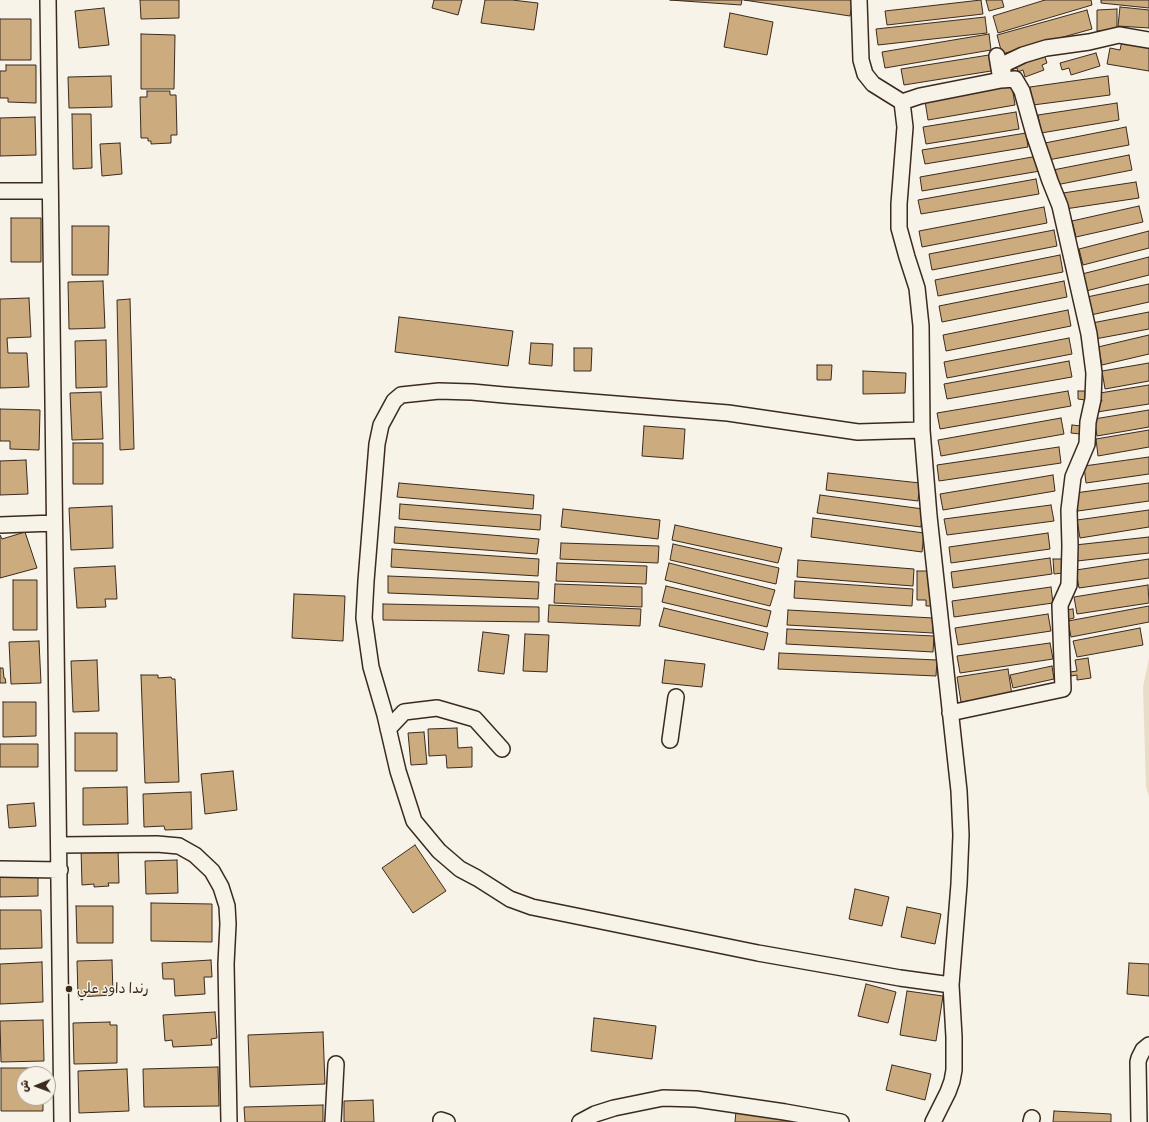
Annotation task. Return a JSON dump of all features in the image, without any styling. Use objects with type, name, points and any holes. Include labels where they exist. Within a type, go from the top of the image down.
[{"type":"street","points":[[48,0],[62,1122]]},
{"type":"street","points":[[859,0],[861,60],[865,74],[873,84],[902,102]]},
{"type":"street","points":[[1001,80],[1004,64],[1023,55],[1046,48],[1089,42],[1119,35],[1149,40]]},
{"type":"street","points":[[997,56],[1001,80]]},
{"type":"street","points":[[902,102],[920,96],[1001,80],[1015,79],[1022,91],[1034,134],[1060,206],[1089,334],[1094,373],[1093,399],[1088,422],[1087,444],[1073,477],[1069,510],[1069,585],[1060,605],[1063,689],[950,713]]},
{"type":"street","points":[[902,102],[905,127],[899,204],[899,228],[917,288],[921,326],[922,430],[929,516],[959,791],[961,835],[958,909],[951,985],[954,1070],[948,1092],[933,1122]]},
{"type":"street","points":[[0,191],[50,191]]},
{"type":"street","points":[[922,430],[858,432],[728,413],[472,392],[439,391],[401,395],[394,400],[381,425],[377,444],[367,560],[364,618],[371,667],[398,771],[414,821],[439,851],[460,869],[510,899],[532,907],[758,953],[900,978],[951,985]]},
{"type":"street","points":[[0,524],[54,523]]},
{"type":"street","points":[[670,740],[676,697]]},
{"type":"street","points":[[388,729],[404,712],[436,708],[475,719],[502,748]]},
{"type":"street","points":[[59,845],[157,844],[179,846],[195,855],[212,871],[221,887],[227,906],[228,924],[226,964],[229,1122]]},
{"type":"street","points":[[0,869],[60,870]]},
{"type":"street","points":[[1140,1122],[1138,1062],[1142,1053],[1149,1045]]},
{"type":"street","points":[[333,1122],[336,1064]]},
{"type":"street","points":[[580,1122],[595,1114],[614,1108],[663,1098],[696,1099],[841,1122]]},
{"type":"street","points":[[441,1122],[441,1120],[447,1122]]},
{"type":"shaded area","points":[[1149,658],[1149,797],[1146,787],[1143,687]]},
{"type":"building","points":[[140,0],[179,0],[179,18],[141,19]]},
{"type":"building","points":[[434,0],[462,0],[458,15],[432,8]]},
{"type":"building","points":[[485,0],[512,0],[538,3],[534,30],[481,23]]},
{"type":"building","points":[[670,0],[742,0],[741,5]]},
{"type":"building","points":[[744,0],[853,0],[850,16]]},
{"type":"building","points":[[981,0],[983,14],[887,25],[885,11]]},
{"type":"building","points":[[986,0],[1002,0],[1004,7],[989,11]]},
{"type":"building","points":[[1045,0],[1091,0],[1092,5],[998,33],[993,16]]},
{"type":"building","points":[[1101,0],[1149,0],[1149,8],[1101,3]]},
{"type":"building","points":[[1120,7],[1149,10],[1149,28],[1118,26]]},
{"type":"building","points":[[104,8],[109,45],[79,48],[75,11]]},
{"type":"building","points":[[1117,9],[1117,30],[1097,31],[1097,10]]},
{"type":"building","points":[[1087,10],[1092,29],[1002,54],[997,35]]},
{"type":"building","points":[[730,13],[773,22],[767,55],[724,47]]},
{"type":"building","points":[[985,17],[987,33],[878,45],[876,29]]},
{"type":"building","points":[[0,19],[31,19],[31,60],[0,60]]},
{"type":"building","points":[[141,34],[175,35],[174,89],[141,89]]},
{"type":"building","points":[[989,34],[991,50],[885,68],[882,52]]},
{"type":"building","points":[[1122,41],[1149,46],[1149,71],[1107,64],[1110,48],[1120,50]]},
{"type":"building","points":[[1096,53],[1100,66],[1071,75],[1069,68],[1062,70],[1060,63]]},
{"type":"building","points":[[1044,54],[1047,63],[1042,65],[1044,70],[1025,77],[1023,70],[1018,72],[1017,68],[1011,70],[1010,65]]},
{"type":"building","points":[[989,55],[991,71],[904,85],[901,69]]},
{"type":"building","points":[[6,65],[36,65],[36,103],[8,102],[8,98],[0,98],[0,71],[6,71]]},
{"type":"building","points":[[111,76],[112,107],[69,108],[68,77]]},
{"type":"building","points":[[1108,76],[1110,95],[1033,105],[1030,87]]},
{"type":"building","points":[[1012,86],[1015,105],[928,120],[925,101]]},
{"type":"building","points":[[147,91],[170,91],[170,95],[176,95],[177,135],[171,135],[171,143],[151,144],[151,141],[148,141],[148,138],[141,138],[140,97],[147,97]]},
{"type":"building","points":[[1117,103],[1119,120],[1041,133],[1038,115]]},
{"type":"building","points":[[1016,112],[1019,129],[926,144],[923,127]]},
{"type":"building","points":[[72,114],[91,114],[92,168],[73,169]]},
{"type":"building","points":[[35,117],[36,155],[0,156],[0,118]]},
{"type":"building","points":[[1126,127],[1129,145],[1048,160],[1045,143]]},
{"type":"building","points":[[1026,133],[1028,147],[925,164],[922,150]]},
{"type":"building","points":[[120,143],[122,174],[102,176],[100,144]]},
{"type":"building","points":[[1129,155],[1132,170],[1056,185],[1053,170]]},
{"type":"building","points":[[1038,156],[1040,171],[922,191],[920,177]]},
{"type":"building","points":[[1036,179],[1039,194],[921,214],[918,200]]},
{"type":"building","points":[[1136,182],[1139,198],[1065,209],[1063,193]]},
{"type":"building","points":[[1139,206],[1143,222],[1076,237],[1072,221]]},
{"type":"building","points":[[1044,207],[1047,223],[922,247],[919,231]]},
{"type":"building","points":[[11,218],[41,218],[41,262],[11,262]]},
{"type":"building","points":[[72,226],[109,226],[108,275],[72,275]]},
{"type":"building","points":[[1054,230],[1057,246],[932,270],[929,254]]},
{"type":"building","points":[[1149,231],[1149,248],[1083,265],[1079,249]]},
{"type":"building","points":[[1060,255],[1063,272],[938,296],[935,280]]},
{"type":"building","points":[[1149,257],[1149,275],[1086,291],[1082,274]]},
{"type":"building","points":[[103,281],[105,328],[69,329],[68,282]]},
{"type":"building","points":[[1064,281],[1067,297],[942,322],[939,306]]},
{"type":"building","points":[[1149,284],[1149,302],[1091,315],[1087,297]]},
{"type":"building","points":[[29,298],[31,337],[7,338],[8,353],[27,353],[29,387],[0,388],[0,299]]},
{"type":"building","points":[[130,299],[134,449],[120,450],[117,300]]},
{"type":"building","points":[[1068,310],[1071,326],[946,351],[943,335]]},
{"type":"building","points":[[1149,312],[1149,329],[1095,339],[1092,323]]},
{"type":"building","points":[[399,317],[513,331],[508,366],[395,352]]},
{"type":"building","points":[[1149,335],[1149,354],[1102,365],[1098,347]]},
{"type":"building","points":[[1069,338],[1072,354],[947,378],[944,362]]},
{"type":"building","points":[[106,340],[107,387],[76,388],[75,341]]},
{"type":"building","points":[[531,343],[553,344],[552,366],[529,364]]},
{"type":"building","points":[[574,348],[592,348],[591,371],[574,371]]},
{"type":"building","points":[[1069,361],[1072,377],[947,399],[944,384]]},
{"type":"building","points":[[1149,363],[1149,381],[1105,389],[1102,371]]},
{"type":"building","points":[[817,365],[832,365],[831,380],[817,380]]},
{"type":"building","points":[[863,371],[906,373],[905,393],[863,394]]},
{"type":"building","points":[[1149,385],[1149,404],[1097,412],[1096,402],[1102,401],[1100,393]]},
{"type":"building","points":[[1068,391],[1071,406],[940,429],[937,413]]},
{"type":"building","points":[[1078,391],[1085,391],[1085,400],[1078,399]]},
{"type":"building","points":[[101,392],[103,439],[72,440],[70,393]]},
{"type":"building","points":[[0,409],[40,410],[39,450],[10,449],[10,441],[0,441]]},
{"type":"building","points":[[1149,410],[1149,427],[1097,436],[1094,419]]},
{"type":"building","points":[[1061,418],[1064,434],[941,456],[938,440]]},
{"type":"building","points":[[1072,425],[1081,426],[1080,434],[1071,433]]},
{"type":"building","points":[[644,426],[685,429],[683,459],[642,456]]},
{"type":"building","points":[[1149,430],[1149,447],[1098,456],[1096,439]]},
{"type":"building","points":[[73,443],[103,443],[103,484],[73,484]]},
{"type":"building","points":[[1059,447],[1061,463],[939,481],[937,465]]},
{"type":"building","points":[[1149,457],[1149,474],[1086,483],[1084,466]]},
{"type":"building","points":[[26,460],[28,494],[0,495],[0,461]]},
{"type":"building","points":[[828,473],[920,483],[918,501],[826,490]]},
{"type":"building","points":[[1053,475],[1055,491],[943,510],[940,494]]},
{"type":"building","points":[[399,483],[534,495],[533,509],[397,497]]},
{"type":"building","points":[[1149,483],[1149,501],[1078,511],[1075,493]]},
{"type":"building","points":[[820,495],[923,509],[921,527],[817,513]]},
{"type":"building","points":[[400,504],[541,515],[540,530],[399,519]]},
{"type":"building","points":[[1051,505],[1054,521],[947,535],[944,519]]},
{"type":"building","points":[[112,506],[113,548],[71,550],[69,508]]},
{"type":"building","points":[[563,509],[660,520],[658,539],[561,527]]},
{"type":"building","points":[[1149,510],[1149,527],[1080,538],[1077,520]]},
{"type":"building","points":[[813,518],[924,533],[922,552],[811,537]]},
{"type":"building","points":[[675,525],[782,548],[778,563],[672,540]]},
{"type":"building","points":[[395,527],[539,539],[537,554],[394,543]]},
{"type":"building","points":[[25,532],[37,568],[0,578],[0,535],[2,539]]},
{"type":"building","points":[[1048,533],[1050,549],[951,563],[949,547]]},
{"type":"building","points":[[1149,537],[1149,553],[1077,561],[1075,545]]},
{"type":"building","points":[[561,543],[659,546],[658,563],[560,559]]},
{"type":"building","points":[[673,544],[779,568],[776,584],[670,560]]},
{"type":"building","points":[[392,549],[539,559],[538,576],[391,567]]},
{"type":"building","points":[[1050,558],[1052,574],[953,588],[951,572]]},
{"type":"building","points":[[1053,559],[1062,559],[1063,573],[1054,574]]},
{"type":"building","points":[[1149,559],[1149,578],[1079,588],[1076,570]]},
{"type":"building","points":[[798,560],[914,569],[913,586],[797,577]]},
{"type":"building","points":[[557,563],[647,566],[646,584],[556,581]]},
{"type":"building","points":[[669,563],[775,590],[770,606],[665,580]]},
{"type":"building","points":[[115,566],[117,599],[105,599],[106,607],[77,608],[74,568]]},
{"type":"building","points":[[917,571],[931,571],[931,606],[926,606],[926,600],[917,600]]},
{"type":"building","points":[[388,576],[539,582],[538,599],[388,593]]},
{"type":"building","points":[[13,580],[37,580],[37,630],[13,630]]},
{"type":"building","points":[[795,581],[913,589],[912,606],[794,598]]},
{"type":"building","points":[[555,584],[642,587],[642,607],[554,603]]},
{"type":"building","points":[[1148,585],[1149,603],[1077,614],[1074,597]]},
{"type":"building","points":[[666,586],[771,611],[767,627],[662,602]]},
{"type":"building","points":[[1051,587],[1053,603],[954,617],[952,601]]},
{"type":"building","points":[[294,594],[345,596],[343,641],[292,638]]},
{"type":"building","points":[[383,604],[539,607],[539,622],[383,620]]},
{"type":"building","points":[[549,605],[641,609],[640,626],[548,622]]},
{"type":"building","points":[[1149,606],[1149,622],[1071,637],[1068,621]]},
{"type":"building","points":[[664,608],[768,633],[764,650],[659,626]]},
{"type":"building","points":[[1073,609],[1074,618],[1066,620],[1065,610]]},
{"type":"building","points":[[788,610],[933,618],[933,633],[787,625]]},
{"type":"building","points":[[1048,614],[1051,631],[958,645],[955,628]]},
{"type":"building","points":[[1140,628],[1143,645],[1077,657],[1073,641]]},
{"type":"building","points":[[787,629],[934,636],[933,652],[786,644]]},
{"type":"building","points":[[483,632],[509,635],[504,674],[478,671]]},
{"type":"building","points":[[525,634],[549,635],[547,672],[523,671]]},
{"type":"building","points":[[39,641],[41,683],[11,684],[9,642]]},
{"type":"building","points":[[1050,643],[1053,659],[960,673],[957,656]]},
{"type":"building","points":[[779,653],[937,660],[936,676],[778,669]]},
{"type":"building","points":[[1088,658],[1091,678],[1077,680],[1077,675],[1071,676],[1070,672],[1077,671],[1075,660]]},
{"type":"building","points":[[97,660],[99,711],[73,712],[71,661]]},
{"type":"building","points":[[665,660],[705,664],[702,687],[662,683]]},
{"type":"building","points":[[1052,666],[1054,679],[1013,688],[1010,675]]},
{"type":"building","points":[[0,668],[3,668],[6,683],[0,683]]},
{"type":"building","points":[[1008,669],[1012,695],[961,702],[957,677]]},
{"type":"building","points":[[141,675],[158,675],[158,678],[171,677],[172,679],[175,679],[179,782],[145,783]]},
{"type":"building","points":[[3,702],[36,702],[36,736],[3,737]]},
{"type":"building","points":[[457,728],[458,748],[472,747],[472,767],[447,768],[446,755],[429,756],[428,729]]},
{"type":"building","points":[[424,732],[427,764],[411,765],[408,733]]},
{"type":"building","points":[[75,733],[117,733],[117,771],[75,771]]},
{"type":"building","points":[[0,744],[38,744],[38,767],[0,767]]},
{"type":"building","points":[[233,771],[237,810],[205,814],[201,774]]},
{"type":"building","points":[[127,787],[128,824],[83,825],[83,788]]},
{"type":"building","points":[[191,792],[192,829],[165,830],[164,826],[144,827],[143,794]]},
{"type":"building","points":[[34,803],[36,826],[9,828],[7,805]]},
{"type":"building","points":[[415,845],[446,891],[413,913],[382,868]]},
{"type":"building","points":[[81,848],[118,848],[119,883],[108,883],[109,886],[94,887],[94,884],[82,885]]},
{"type":"building","points":[[177,860],[178,893],[146,894],[145,861]]},
{"type":"building","points":[[38,870],[38,896],[0,897],[0,871]]},
{"type":"building","points":[[855,889],[889,897],[882,926],[849,919]]},
{"type":"building","points":[[151,903],[212,904],[212,942],[151,941]]},
{"type":"building","points":[[76,906],[113,906],[113,943],[77,943]]},
{"type":"building","points":[[907,907],[941,914],[935,944],[901,937]]},
{"type":"building","points":[[0,910],[41,910],[42,948],[0,949]]},
{"type":"building","points":[[112,960],[113,995],[78,997],[77,961]]},
{"type":"building","points":[[211,960],[212,977],[204,977],[205,994],[175,996],[174,979],[163,979],[162,963]]},
{"type":"building","points":[[42,962],[43,1002],[0,1004],[0,964]]},
{"type":"building","points":[[1129,963],[1149,964],[1149,996],[1127,994]]},
{"type":"building","points":[[866,984],[896,992],[888,1023],[858,1016]]},
{"type":"building","points":[[907,991],[943,996],[936,1041],[900,1035]]},
{"type":"building","points":[[215,1012],[217,1038],[211,1039],[212,1045],[173,1047],[172,1040],[165,1041],[163,1015]]},
{"type":"building","points":[[594,1018],[656,1026],[652,1059],[591,1051]]},
{"type":"building","points":[[43,1020],[44,1061],[1,1062],[0,1021]]},
{"type":"building","points":[[110,1022],[110,1025],[117,1025],[117,1063],[74,1064],[73,1023]]},
{"type":"building","points":[[323,1032],[325,1084],[250,1087],[248,1035]]},
{"type":"building","points":[[892,1065],[931,1074],[925,1100],[886,1090]]},
{"type":"building","points":[[218,1067],[219,1106],[144,1107],[143,1069]]},
{"type":"building","points":[[1,1068],[16,1068],[16,1106],[43,1106],[43,1111],[1,1111]]},
{"type":"building","points":[[127,1069],[129,1111],[79,1113],[78,1071]]},
{"type":"building","points":[[373,1100],[374,1122],[344,1122],[344,1101]]},
{"type":"building","points":[[323,1105],[323,1122],[245,1122],[244,1107]]},
{"type":"building","points":[[736,1111],[795,1118],[795,1122],[735,1122]]},
{"type":"building","points":[[1054,1111],[1111,1114],[1111,1122],[1053,1122]]},
{"type":"place","name":"رندا داود علي","points":[[69,989]]}]
